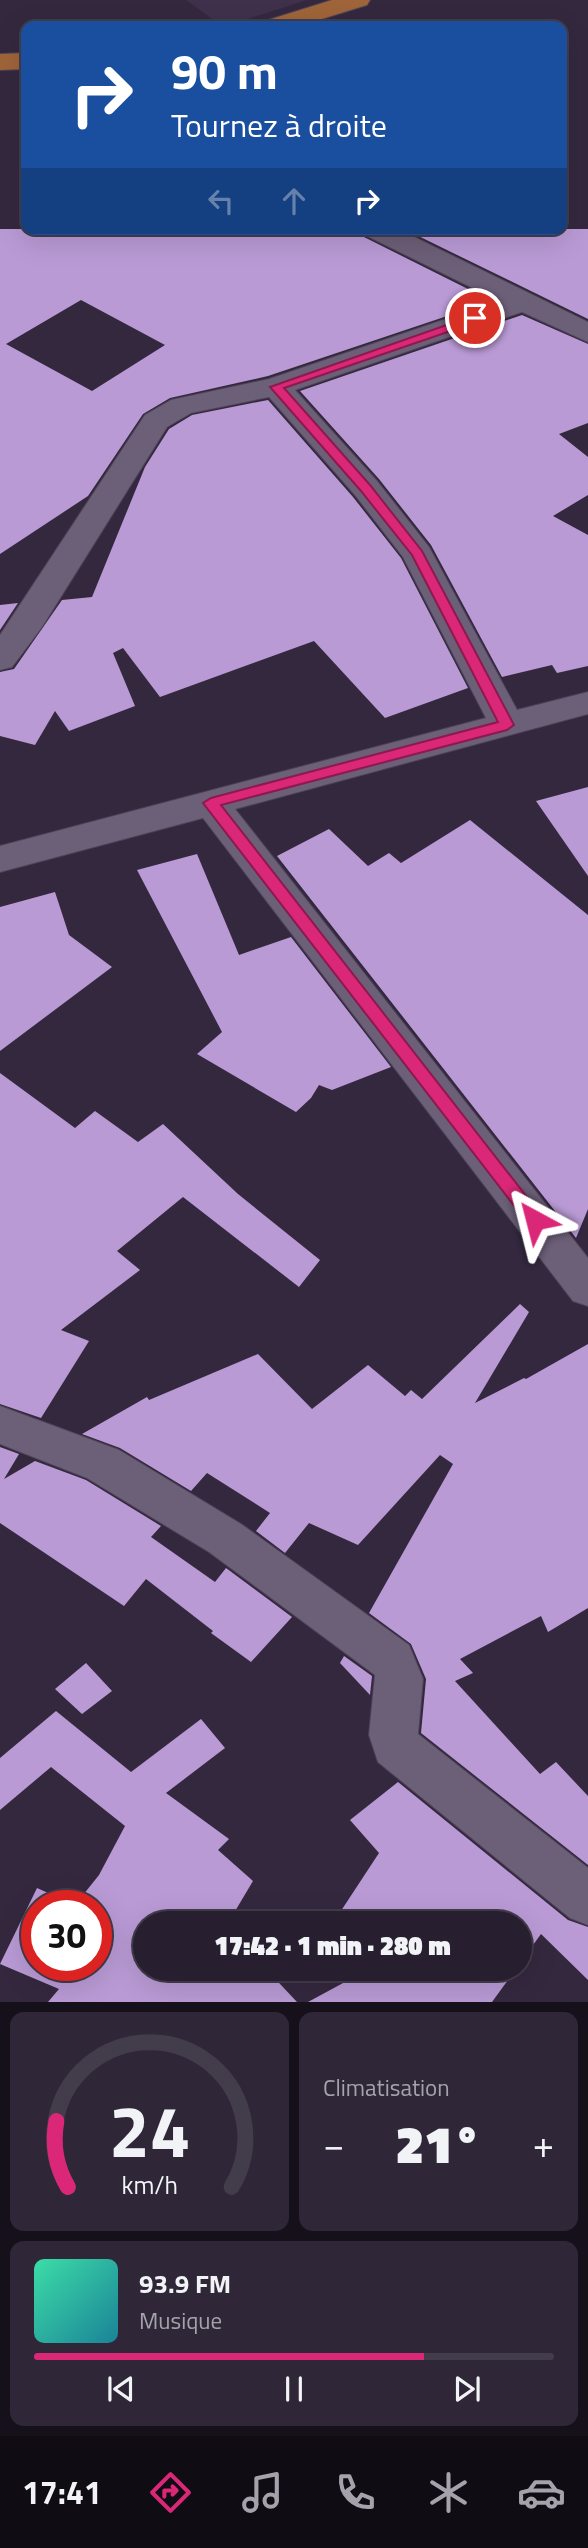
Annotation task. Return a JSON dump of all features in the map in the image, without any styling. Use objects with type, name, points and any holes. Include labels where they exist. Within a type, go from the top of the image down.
[{"type":"main road","points":[[290,21],[358,0]]},
{"type":"main road","points":[[0,62],[21,61]]},
{"type":"street","points":[[387,235],[588,333]]},
{"type":"street","points":[[0,659],[30,619],[156,421],[182,406],[276,387],[524,302]]},
{"type":"street","points":[[276,387],[366,488],[418,554],[507,725]]},
{"type":"street","points":[[0,859],[588,704]]},
{"type":"street","points":[[211,803],[588,1289]]},
{"type":"street","points":[[0,1424],[103,1464],[225,1538],[392,1660],[400,1675],[392,1735],[395,1746],[588,1900]]},
{"type":"shaded area","points":[[186,0],[307,0],[242,21],[215,21]]},
{"type":"building","points":[[0,229],[21,229],[21,235],[363,235],[492,301],[268,376],[170,398],[143,414],[88,496],[0,554]],"holes":[[[81,300],[165,345],[92,391],[6,344]]]},
{"type":"building","points":[[567,229],[588,229],[588,319],[416,235],[567,235]]},
{"type":"building","points":[[522,315],[588,344],[588,423],[559,434],[588,457],[588,495],[553,516],[588,535],[588,666],[557,673],[552,665],[502,677],[431,545],[379,479],[300,391]]},
{"type":"building","points":[[268,400],[353,497],[401,558],[468,688],[385,718],[314,641],[160,697],[123,648],[113,653],[135,706],[69,731],[55,711],[35,745],[0,736],[0,672],[14,669],[62,600],[92,597],[145,467],[169,429],[192,415]]},
{"type":"building","points":[[18,603],[0,630],[0,605]]},
{"type":"building","points":[[588,787],[588,876],[536,801]]},
{"type":"building","points":[[470,820],[588,915],[588,1209],[576,1238],[277,856],[329,829],[368,866],[389,853],[401,863]]},
{"type":"building","points":[[197,854],[239,955],[291,937],[391,1067],[332,1090],[319,1085],[311,1098],[296,1112],[197,1054],[222,1032],[137,870]]},
{"type":"building","points":[[55,892],[69,935],[112,967],[0,1051],[0,907]]},
{"type":"building","points":[[0,1073],[75,1128],[95,1111],[138,1142],[163,1124],[238,1194],[320,1260],[299,1287],[183,1197],[117,1251],[140,1270],[61,1330],[89,1341],[41,1418],[0,1404]]},
{"type":"building","points":[[520,1304],[529,1312],[475,1403],[526,1379],[588,1344],[588,1608],[548,1632],[541,1616],[460,1659],[473,1673],[455,1681],[540,1774],[556,1762],[588,1796],[588,1865],[421,1733],[426,1679],[411,1644],[369,1613],[453,1464],[440,1455],[358,1545],[309,1523],[285,1553],[256,1531],[270,1513],[207,1473],[191,1491],[120,1448],[82,1434],[147,1397],[149,1400],[258,1354],[312,1409],[368,1365],[405,1396],[411,1390],[422,1399]]},
{"type":"building","points":[[0,1447],[19,1454],[4,1479],[35,1461],[86,1480],[161,1526],[151,1537],[215,1582],[226,1568],[292,1617],[251,1662],[146,1579],[124,1606],[0,1523]]},
{"type":"building","points":[[344,1656],[372,1676],[370,1695],[340,1663]]},
{"type":"building","points":[[86,1663],[112,1691],[82,1714],[55,1689]]},
{"type":"building","points":[[56,1711],[131,1772],[201,1719],[225,1748],[166,1793],[229,1839],[218,1850],[253,1881],[235,1911],[133,1911],[133,1981],[277,1981],[297,2002],[48,2002],[59,1989],[40,1981],[112,1981],[112,1890],[87,1890],[99,1875],[125,1826],[51,1767],[0,1810],[0,1758]]},
{"type":"building","points":[[398,1782],[568,1920],[588,1927],[588,1980],[541,1934],[532,1946],[532,1911],[341,1911],[379,1853],[350,1820]]},
{"type":"building","points":[[21,1921],[21,1973],[0,1964]]},
{"type":"building","points":[[347,1981],[507,1981],[492,2002],[308,2002]]},
{"type":"route","points":[[475,318],[276,387],[366,488],[418,554],[507,725],[211,803],[535,1220]]}]
